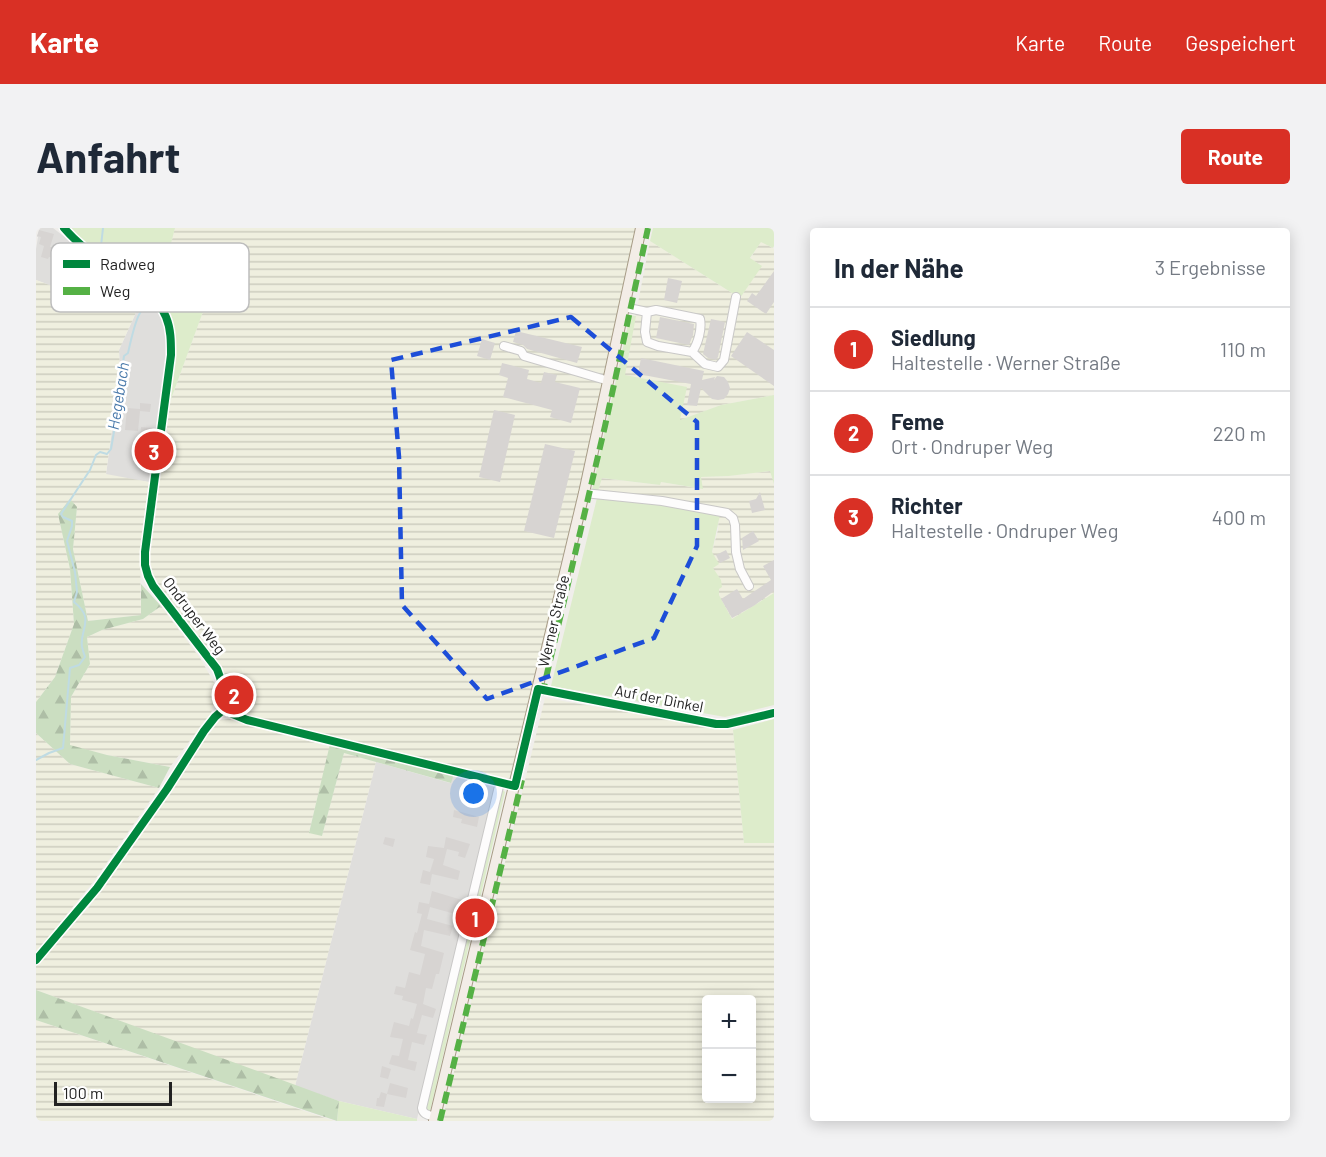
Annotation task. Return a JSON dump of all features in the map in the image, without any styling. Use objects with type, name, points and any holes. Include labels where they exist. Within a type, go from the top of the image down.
[{"type":"main road","name":"Werner Straße","points":[[434,1119],[584,493],[641,228]]},
{"type":"street","name":"Ondruper Weg","points":[[63,228],[80,243]]},
{"type":"street","points":[[648,312],[646,342],[692,352],[705,364],[718,367],[724,360],[736,297]]},
{"type":"street","points":[[624,307],[648,312],[656,310],[700,319],[696,347],[692,352]]},
{"type":"street","name":"Ondruper Weg","points":[[162,312],[168,323],[171,355],[148,519],[145,565],[153,586],[217,669],[225,696],[223,710]]},
{"type":"street","points":[[504,346],[521,351],[524,356],[609,381]]},
{"type":"street","points":[[584,493],[662,501],[727,513],[733,518],[736,552],[740,569],[749,586]]},
{"type":"street","name":"Auf der Dinkel","points":[[538,689],[716,723],[728,724],[774,713]]},
{"type":"street","points":[[36,960],[97,888],[167,789],[204,731],[223,710],[247,720],[515,786]]},
{"type":"street","name":"Werner Straße","points":[[434,1119],[422,1108],[500,782]]},
{"type":"highlighted area","points":[[571,317],[697,422],[697,546],[654,638],[487,699],[402,605],[399,457],[391,360]]},
{"type":"shaded area","points":[[40,228],[53,228],[73,243],[51,243],[51,286],[36,280],[37,237]]},
{"type":"shaded area","points":[[136,312],[159,312],[164,320],[169,343],[149,482],[106,475],[120,371],[119,350]]},
{"type":"shaded area","points":[[376,762],[450,783],[454,774],[496,786],[417,1119],[339,1101],[295,1086]]},
{"type":"green space","points":[[67,228],[175,228],[171,243],[85,243]]},
{"type":"green space","points":[[175,228],[635,228],[614,347],[509,781],[247,715],[235,686],[217,669],[153,586],[145,565],[167,410],[203,312],[249,312],[249,243],[171,243]]},
{"type":"green space","points":[[653,228],[774,228],[774,246],[773,248],[761,242],[750,258],[762,266],[740,298],[650,241]]},
{"type":"green space","points":[[650,241],[740,298],[761,265],[750,259],[761,241],[774,249],[774,395],[721,405],[679,421],[624,375]]},
{"type":"green space","points":[[36,280],[51,286],[51,312],[136,312],[119,350],[120,371],[106,474],[149,482],[140,557],[141,615],[88,621],[73,549],[77,507],[58,514],[70,569],[74,624],[55,677],[36,702]]},
{"type":"green space","points":[[167,312],[203,312],[167,410],[175,351],[170,317]]},
{"type":"green space","points":[[630,315],[636,316],[625,375],[687,387],[680,420],[721,405],[774,395],[774,484],[770,471],[701,477],[703,489],[661,482],[660,485],[602,478],[598,491],[592,490]]},
{"type":"green space","points":[[771,471],[774,484],[774,593],[732,619],[719,595],[713,568],[712,552],[718,530],[719,515],[597,498],[601,478],[660,485],[661,482],[702,489],[700,477]]},
{"type":"green space","points":[[597,498],[657,504],[720,515],[712,552],[719,564],[713,568],[721,580],[722,587],[719,589],[719,595],[732,619],[774,593],[774,705],[725,717],[551,686]]},
{"type":"green space","points":[[70,499],[77,507],[73,549],[88,621],[141,615],[141,584],[161,606],[143,619],[102,630],[87,637],[90,664],[71,697],[70,745],[107,755],[170,767],[159,788],[70,764],[36,733],[36,702],[55,677],[74,624],[70,569],[58,514]]},
{"type":"green space","points":[[161,606],[200,658],[219,691],[211,713],[170,767],[70,746],[71,697],[90,664],[87,637],[102,630],[143,619]]},
{"type":"green space","points":[[545,698],[733,730],[744,843],[774,843],[774,1121],[442,1121]]},
{"type":"green space","points":[[230,719],[330,747],[309,832],[322,836],[344,753],[376,762],[295,1086],[36,990],[36,966],[89,907],[169,794],[209,727],[219,720]]},
{"type":"green space","points":[[774,719],[774,843],[744,843],[733,730]]},
{"type":"green space","points":[[36,733],[70,764],[159,788],[94,881],[36,952]]},
{"type":"green space","points":[[330,744],[454,774],[451,783],[344,753],[322,836],[309,833]]},
{"type":"green space","points":[[501,788],[505,792],[430,1111],[426,1109],[426,1105]]},
{"type":"green space","points":[[36,990],[339,1101],[337,1121],[36,1020]]},
{"type":"green space","points":[[36,1020],[334,1121],[36,1121]]},
{"type":"green space","points":[[339,1101],[417,1119],[417,1121],[337,1121]]},
{"type":"building","points":[[39,230],[54,234],[50,247],[51,258],[41,257],[44,246],[39,244],[41,237],[37,236]]},
{"type":"building","points":[[774,271],[774,302],[766,314],[747,301],[752,293],[756,296]]},
{"type":"building","points":[[668,278],[682,281],[677,303],[664,300]]},
{"type":"building","points":[[660,317],[694,324],[689,345],[656,338]]},
{"type":"building","points":[[711,319],[725,322],[716,360],[703,354]]},
{"type":"building","points":[[516,331],[582,347],[577,363],[527,349],[513,342]]},
{"type":"building","points":[[747,332],[774,350],[774,386],[731,356]]},
{"type":"building","points":[[482,339],[495,343],[490,360],[477,356]]},
{"type":"building","points":[[641,358],[704,371],[702,380],[715,377],[714,380],[717,376],[724,377],[730,388],[728,394],[724,399],[712,399],[701,388],[697,406],[687,405],[691,384],[638,374]]},
{"type":"building","points":[[502,363],[529,370],[527,379],[541,383],[544,372],[557,375],[555,382],[580,388],[571,423],[550,417],[552,410],[503,397],[508,378],[499,375]]},
{"type":"building","points":[[140,403],[151,404],[150,412],[140,411],[138,431],[125,430],[127,408],[140,409]]},
{"type":"building","points":[[494,410],[515,415],[500,482],[479,477]]},
{"type":"building","points":[[141,427],[152,428],[150,441],[140,440]]},
{"type":"building","points":[[545,444],[575,451],[554,538],[524,531]]},
{"type":"building","points":[[760,492],[765,510],[752,513],[749,501],[756,499]]},
{"type":"building","points":[[753,531],[759,541],[743,550],[742,538]]},
{"type":"building","points":[[726,550],[730,558],[720,563],[716,555]]},
{"type":"building","points":[[774,560],[774,591],[732,618],[721,599],[737,589],[743,599],[771,580],[763,566]]},
{"type":"building","points":[[462,784],[488,791],[486,800],[474,797],[475,794],[460,791]]},
{"type":"building","points":[[454,810],[479,817],[477,827],[461,823],[462,819],[453,817]]},
{"type":"building","points":[[385,837],[395,839],[393,847],[383,844]]},
{"type":"building","points":[[446,837],[470,844],[465,858],[458,856],[459,852],[447,849],[443,865],[460,871],[458,880],[432,874],[430,885],[420,883],[423,870],[430,872],[434,859],[426,857],[428,846],[444,848]]},
{"type":"building","points":[[432,891],[462,900],[460,910],[456,909],[455,914],[430,907],[427,919],[453,926],[450,936],[424,930],[421,946],[444,953],[439,974],[436,974],[432,989],[426,988],[423,1004],[436,1009],[433,1018],[422,1015],[417,1033],[427,1035],[424,1045],[412,1042],[408,1060],[417,1062],[415,1071],[389,1064],[392,1055],[399,1056],[403,1039],[390,1037],[394,1022],[409,1026],[417,1004],[402,1000],[403,996],[394,994],[396,986],[405,988],[409,972],[420,975],[425,954],[410,950],[422,914],[417,913],[419,902],[429,904]]},
{"type":"building","points":[[382,1066],[391,1069],[388,1079],[380,1077]]},
{"type":"building","points":[[390,1083],[408,1088],[406,1098],[387,1094]]},
{"type":"building","points":[[381,1092],[387,1094],[384,1107],[376,1106]]},
{"type":"waterway","name":"Hegebach","points":[[101,243],[103,228]]},
{"type":"waterway","name":"Hegebach","points":[[36,760],[63,748],[70,668],[79,665],[85,657],[82,647],[85,619],[81,608],[74,602],[77,592],[75,572],[67,541],[72,521],[61,514],[90,470],[96,455],[100,452],[107,454],[111,449],[125,368],[124,356],[128,353],[140,312]]},
{"type":"marked path","points":[[542,695],[605,426],[648,228]]},
{"type":"marked path","points":[[440,1121],[522,780]]},
{"type":"cycle path","points":[[64,228],[80,243]]},
{"type":"cycle path","points":[[36,960],[97,888],[167,789],[204,731],[223,710],[224,694],[217,669],[153,586],[145,565],[171,355],[168,322],[163,312]]},
{"type":"cycle path","points":[[223,710],[247,720],[515,786],[538,689],[716,724],[727,724],[774,713]]},
{"type":"place","name":"Richter","points":[[154,451]]},
{"type":"place","name":"Feme","points":[[234,695]]},
{"type":"place","name":"Siedlung","points":[[475,918]]}]
